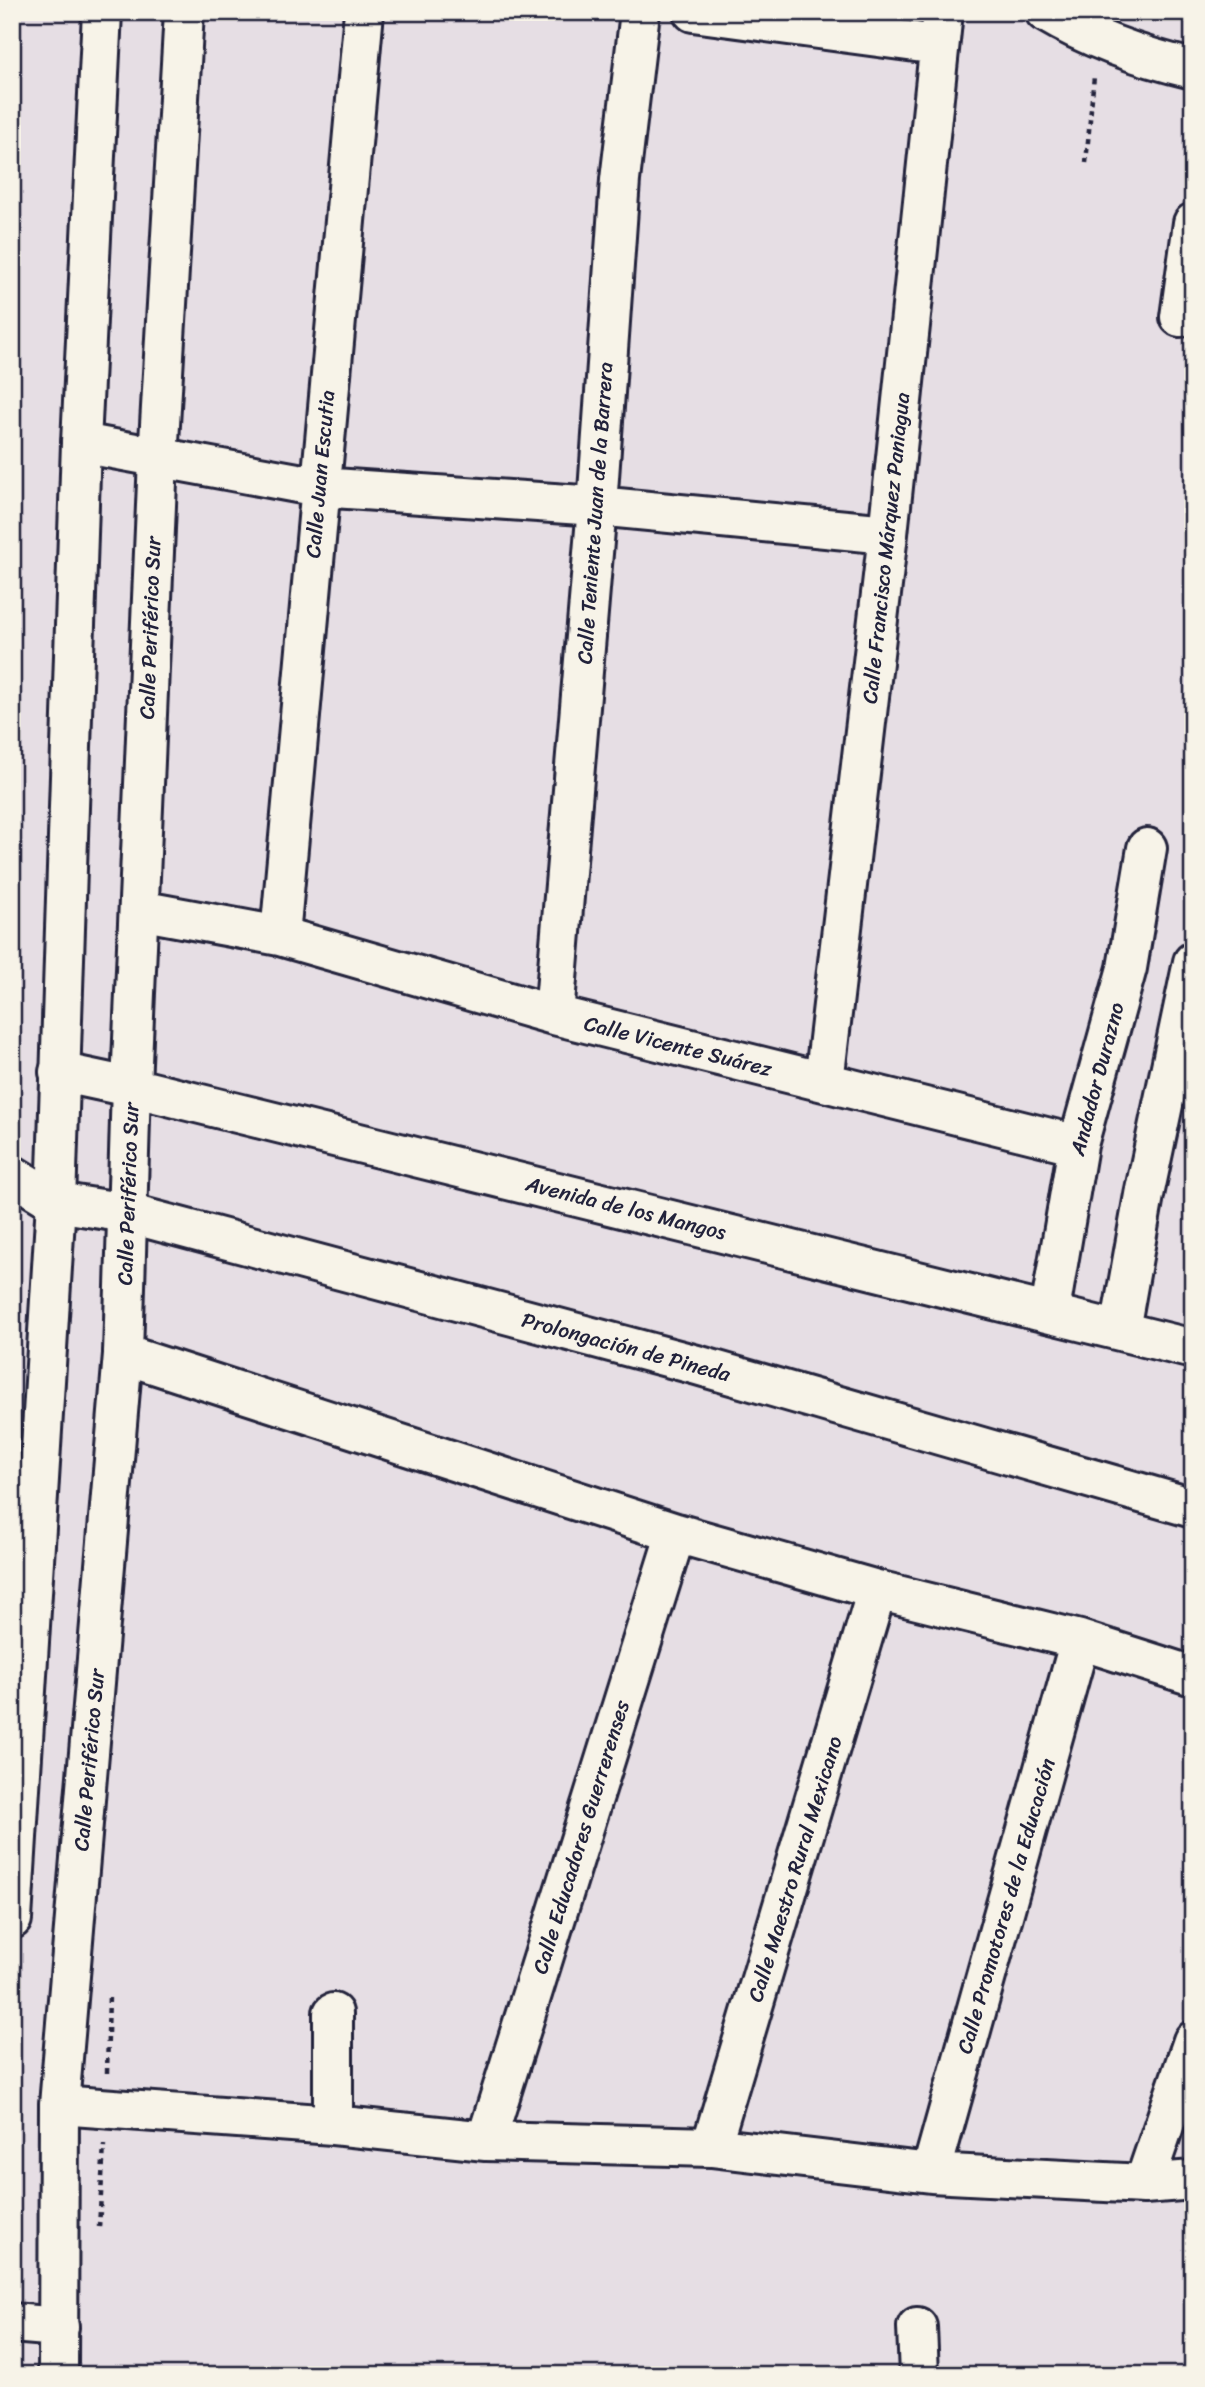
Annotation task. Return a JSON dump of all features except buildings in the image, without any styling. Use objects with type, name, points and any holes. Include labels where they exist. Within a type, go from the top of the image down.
[{"type":"street","points":[[12,1919],[56,1202],[81,443],[102,12]]},
{"type":"street","name":"Calle Periférico Sur","points":[[58,2375],[60,2105],[123,1354],[131,1086],[158,459],[184,12]]},
{"type":"street","name":"Calle Juan Escutia","points":[[280,936],[364,12]]},
{"type":"street","name":"Calle Teniente Juan de la Barrera","points":[[554,1015],[597,506],[620,180],[640,12]]},
{"type":"street","points":[[693,12],[940,29]]},
{"type":"street","points":[[1045,12],[1097,38],[1151,60],[1193,69]]},
{"type":"street","name":"Calle Francisco Márquez Paniagua","points":[[824,1082],[888,534],[940,29]]},
{"type":"street","points":[[1180,317],[1193,223]]},
{"type":"street","points":[[81,443],[319,487],[597,506],[888,534]]},
{"type":"street","name":"Andador Durazno","points":[[1050,1311],[1078,1145],[1127,968],[1147,848]]},
{"type":"street","name":"Calle Vicente Suárez","points":[[139,910],[280,936],[554,1015],[1078,1145]]},
{"type":"street","points":[[1120,1330],[1190,971],[1127,968]]},
{"type":"street","name":"Avenida de los Mangos","points":[[59,1072],[131,1086],[1050,1311],[1193,1349]]},
{"type":"street","points":[[12,1175],[56,1202]]},
{"type":"street","name":"Prolongación de Pineda","points":[[56,1202],[127,1213],[696,1365],[1193,1508]]},
{"type":"street","points":[[123,1354],[676,1532],[877,1590],[1080,1640],[1193,1676]]},
{"type":"street","name":"Calle Educadores Guerrerenses","points":[[486,2141],[676,1532]]},
{"type":"street","name":"Calle Maestro Rural Mexicano","points":[[711,2147],[877,1590]]},
{"type":"street","name":"Calle Promotores de la Educación","points":[[932,2173],[1080,1640]]},
{"type":"street","points":[[333,2013],[333,2125]]},
{"type":"street","points":[[1144,2184],[1193,2040]]},
{"type":"street","points":[[60,2105],[333,2125],[486,2141],[711,2147],[932,2173],[1144,2184],[1193,2180]]},
{"type":"street","points":[[12,2323],[59,2327]]},
{"type":"street","points":[[918,2327],[919,2375]]},
{"type":"path","points":[[1086,163],[1097,38]]}]
